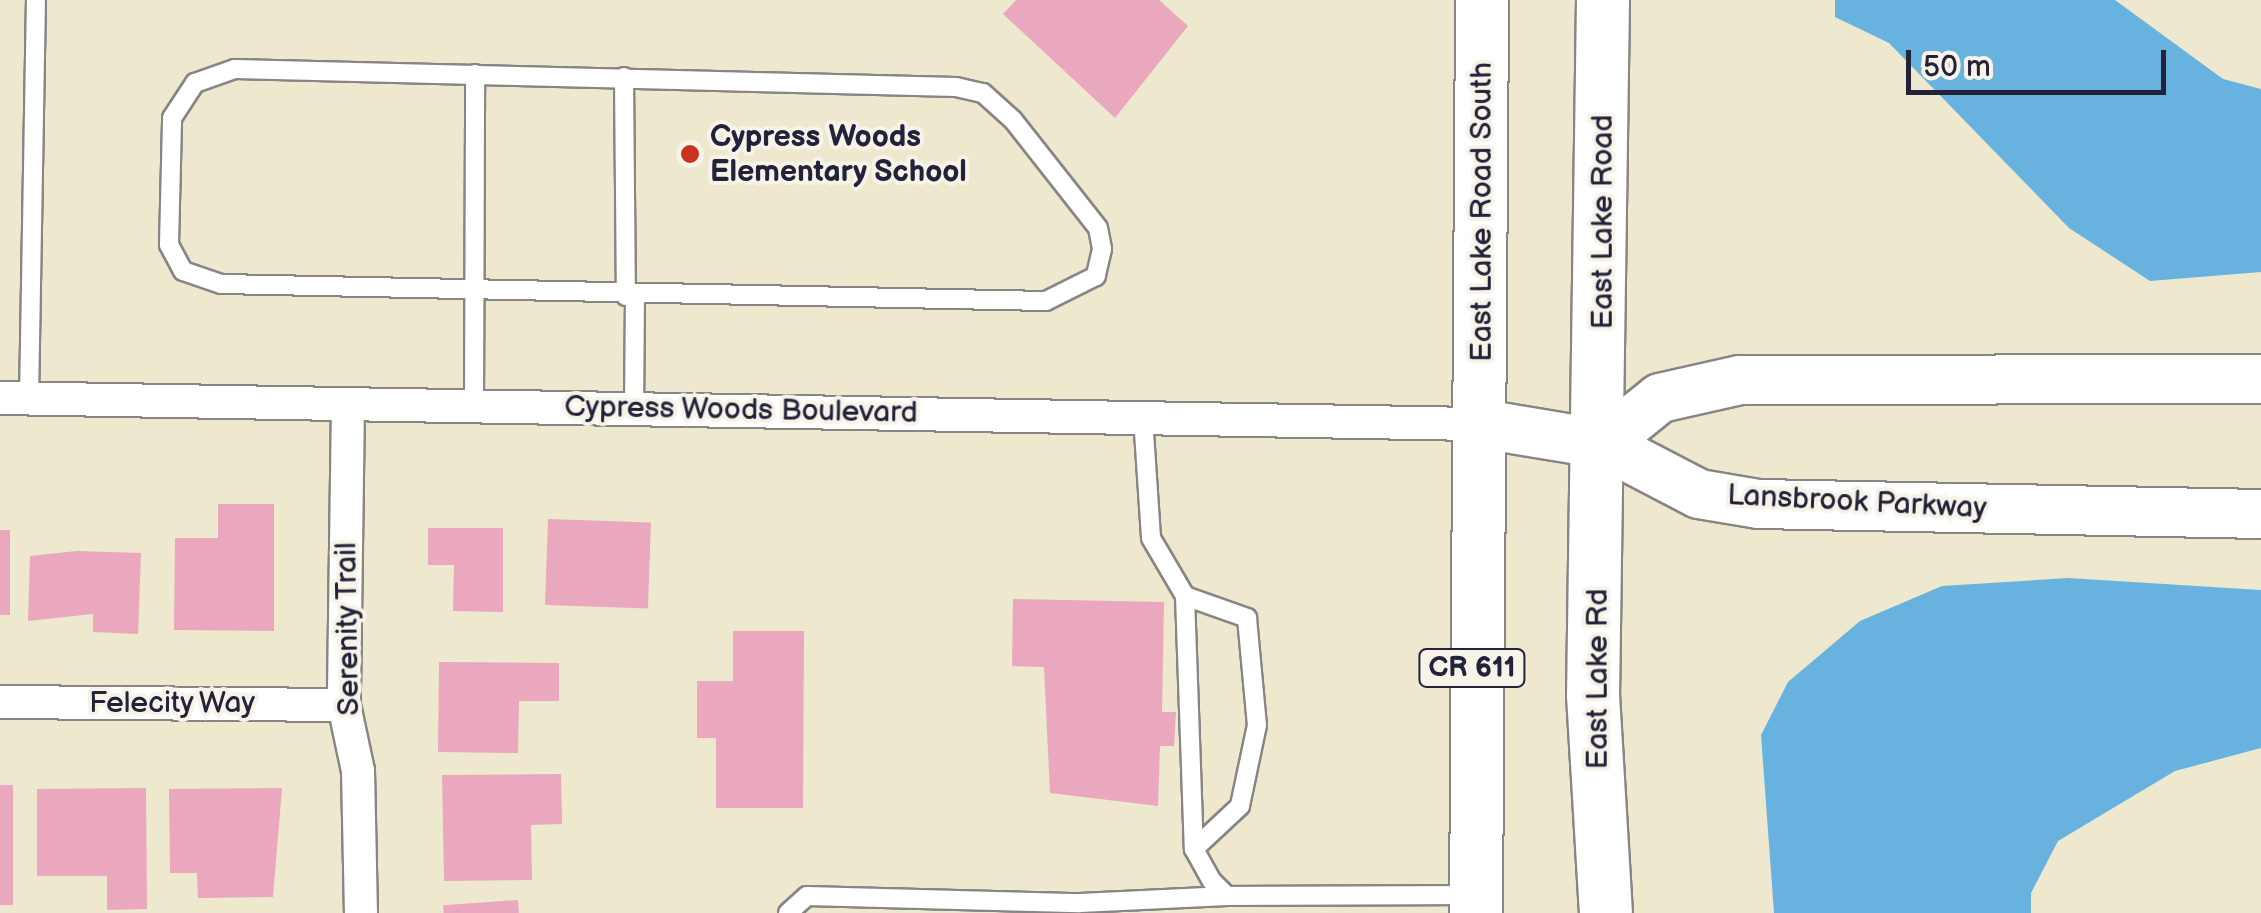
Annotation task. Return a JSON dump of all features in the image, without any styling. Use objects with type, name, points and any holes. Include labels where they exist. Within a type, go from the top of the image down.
[{"type":"main road","name":"East Lake Road South","points":[[1482,0],[1482,424]]},
{"type":"main road","name":"East Lake Road","points":[[1602,444],[1603,0]]},
{"type":"main road","name":"CR 611","points":[[1476,904],[1482,424]]},
{"type":"main road","name":"East Lake Rd","points":[[1602,444],[1593,695],[1606,913]]},
{"type":"street","points":[[1602,444],[1660,398],[1740,380],[2261,379]]},
{"type":"street","name":"Cypress Woods Boulevard","points":[[14,398],[1482,424]]},
{"type":"street","name":"Serenity Trail","points":[[348,404],[344,705],[358,770],[361,913]]},
{"type":"street","name":"Lansbrook Parkway","points":[[1482,424],[1602,444],[1686,488],[1760,504],[2261,514]]},
{"type":"street","name":"Felecity Way","points":[[0,702],[344,705]]},
{"type":"lane","points":[[14,398],[36,0]]},
{"type":"lane","points":[[235,69],[624,77],[941,84],[983,93],[1098,228],[1102,248],[1096,276],[1046,301],[473,294],[221,284],[183,270],[169,246],[172,118],[195,83],[235,69]]},
{"type":"lane","points":[[474,74],[474,406]]},
{"type":"lane","points":[[624,77],[634,410]]},
{"type":"lane","points":[[1144,417],[1151,538],[1185,596],[1194,849],[1227,896]]},
{"type":"lane","points":[[1185,596],[1247,618],[1257,724],[1240,806],[1194,849]]},
{"type":"lane","points":[[788,913],[807,896],[1081,908],[1157,908],[1227,896],[1476,904]]},
{"type":"water","points":[[1835,0],[2115,0],[2223,79],[2261,89],[2261,272],[2150,281],[2069,228],[1889,43],[1835,17]]},
{"type":"water","points":[[2068,578],[2261,590],[2261,748],[2175,771],[2058,841],[2031,893],[2031,913],[1774,913],[1761,735],[1788,682],[1860,621],[1942,586]]},
{"type":"building","points":[[1016,0],[1159,0],[1188,26],[1115,118],[1003,14]]},
{"type":"building","points":[[218,504],[274,504],[274,631],[174,630],[175,538],[218,538]]},
{"type":"building","points":[[548,519],[651,523],[648,609],[545,605]]},
{"type":"building","points":[[428,528],[503,528],[503,612],[453,611],[454,565],[428,565]]},
{"type":"building","points":[[0,530],[10,530],[10,615],[0,615]]},
{"type":"building","points":[[77,551],[141,553],[138,634],[93,632],[93,614],[28,621],[30,556]]},
{"type":"building","points":[[1013,599],[1164,602],[1162,712],[1176,712],[1174,746],[1160,746],[1158,806],[1050,793],[1044,667],[1012,666]]},
{"type":"building","points":[[733,631],[804,631],[803,808],[716,808],[716,738],[697,738],[697,681],[733,681]]},
{"type":"building","points":[[439,662],[559,663],[559,701],[519,701],[518,753],[438,752]]},
{"type":"building","points":[[561,774],[562,824],[531,825],[532,880],[444,881],[442,775]]},
{"type":"building","points":[[0,785],[13,785],[13,905],[0,905]]},
{"type":"building","points":[[146,788],[147,909],[107,910],[107,876],[37,876],[37,789]]},
{"type":"building","points":[[282,788],[273,897],[198,898],[197,873],[170,873],[169,789]]},
{"type":"building","points":[[518,900],[519,913],[444,913],[443,905]]},
{"type":"place","name":"Cypress Woods Elementary School","points":[[690,154]]}]
